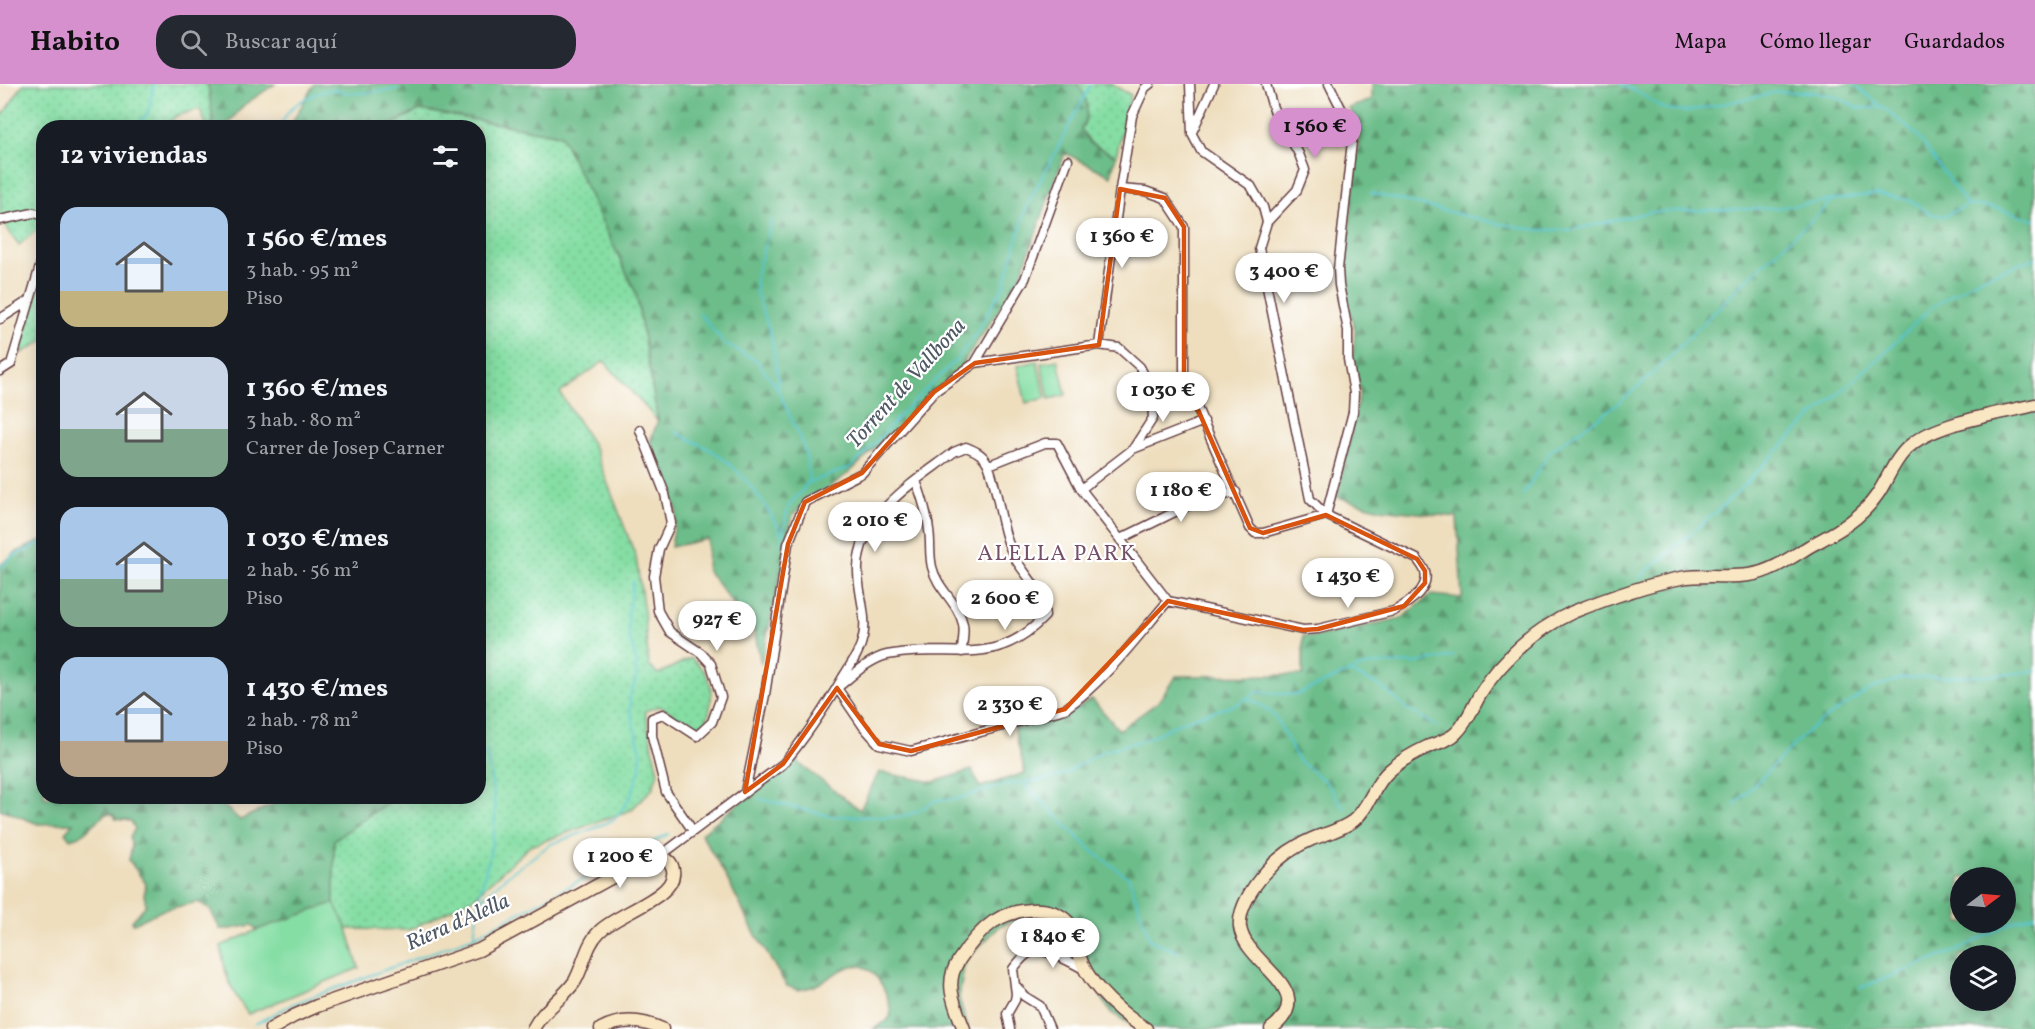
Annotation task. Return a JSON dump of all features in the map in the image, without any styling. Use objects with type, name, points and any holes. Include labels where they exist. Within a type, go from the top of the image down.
[{"type":"main road","points":[[1271,1029],[1287,1012],[1288,997],[1281,983],[1249,947],[1240,926],[1243,908],[1257,884],[1266,872],[1290,850],[1352,822],[1362,812],[1375,787],[1392,769],[1417,752],[1457,732],[1493,676],[1517,650],[1562,618],[1627,593],[1683,578],[1750,575],[1767,570],[1840,530],[1859,516],[1876,497],[1905,450],[1924,436],[1944,428],[2035,405]]},
{"type":"main road","points":[[271,1029],[317,1006],[480,950],[640,862],[655,856],[665,859],[673,874],[668,888],[610,922],[597,933],[574,982],[543,1013],[533,1029]]},
{"type":"main road","points":[[964,1029],[953,1004],[951,992],[951,977],[957,962],[972,942],[995,921],[1014,913],[1037,910],[1047,910],[1069,922],[1086,970],[1096,985],[1134,1022],[1146,1029]]},
{"type":"main road","points":[[601,1029],[625,1021],[646,1023],[662,1029]]},
{"type":"street","points":[[1099,345],[1132,116],[1145,88],[1150,84]]},
{"type":"street","points":[[1190,84],[1192,134],[1201,151],[1251,186],[1263,207],[1267,222]]},
{"type":"street","points":[[1192,134],[1214,84]]},
{"type":"street","points":[[989,465],[1045,443],[1057,443],[1081,489],[1168,601],[1303,630],[1318,629],[1394,611],[1404,606],[1420,592],[1425,583],[1425,571],[1418,559],[1326,515],[1310,499],[1259,248],[1267,222],[1298,190],[1305,170],[1299,154],[1273,108],[1266,84]]},
{"type":"street","points":[[1326,515],[1353,412],[1354,393],[1348,359],[1348,331],[1338,269],[1353,132],[1329,84]]},
{"type":"street","points":[[745,792],[765,696],[788,544],[805,502],[862,473],[934,392],[975,363],[1025,279],[1068,160]]},
{"type":"street","points":[[1120,189],[1145,191],[1165,198],[1184,226],[1184,378],[1250,528],[1256,533],[1263,533],[1326,515]]},
{"type":"street","points":[[0,220],[36,214]]},
{"type":"street","points":[[0,371],[11,364],[36,280]]},
{"type":"street","points":[[0,320],[30,300]]},
{"type":"street","points":[[975,363],[1099,345],[1119,348],[1140,367],[1151,389],[1154,418],[1133,450]]},
{"type":"street","points":[[1081,489],[1133,450],[1204,422]]},
{"type":"street","points":[[640,430],[666,494],[671,523],[659,549],[654,576],[658,611],[670,632],[701,653],[711,664],[720,697],[712,722],[697,736],[663,714],[652,718],[652,736],[666,792],[693,831]]},
{"type":"street","points":[[665,859],[683,839],[783,764],[821,714],[860,648],[864,633],[858,567],[864,540],[878,517],[894,499],[954,452],[966,447],[979,452],[989,465],[999,512],[1009,542],[1016,559],[1038,590],[1044,604],[1045,616],[1032,630],[1011,643],[986,651],[886,655],[868,664],[837,688]]},
{"type":"street","points":[[916,481],[927,516],[932,570],[939,584],[954,603],[963,625],[962,652]]},
{"type":"street","points":[[1120,539],[1189,505],[1236,492]]},
{"type":"street","points":[[837,688],[863,726],[879,744],[911,751],[1065,709],[1079,699],[1109,669],[1168,601]]},
{"type":"street","points":[[1010,1029],[1007,1014],[1016,994],[1013,969],[1031,952],[1040,951],[1065,959],[1086,970]]},
{"type":"street","points":[[1014,985],[1024,996],[1040,1006],[1050,1029]]},
{"type":"highlighted area","points":[[1120,189],[1165,198],[1184,227],[1184,378],[1250,528],[1263,533],[1326,515],[1417,559],[1425,571],[1425,583],[1404,606],[1318,629],[1303,630],[1168,601],[1065,709],[911,751],[879,744],[837,688],[783,764],[745,792],[788,544],[805,502],[862,473],[934,392],[975,363],[1099,345]]},
{"type":"green space","points":[[23,84],[208,84],[213,120],[204,120],[200,109],[176,116],[172,120],[36,120],[36,231],[19,245],[0,219],[0,119]]},
{"type":"green space","points":[[208,84],[275,84],[244,105],[231,120],[213,120]]},
{"type":"green space","points":[[314,84],[1077,84],[1084,94],[1087,106],[1086,117],[1081,129],[1090,143],[1116,156],[1111,176],[1065,153],[1019,280],[960,368],[850,472],[793,514],[761,664],[755,633],[707,570],[708,539],[671,547],[677,510],[650,442],[658,420],[636,293],[561,135],[420,110],[400,120],[294,120]]},
{"type":"green space","points":[[1077,84],[1111,84],[1131,95],[1116,156],[1090,143],[1081,129],[1087,112],[1083,94]]},
{"type":"green space","points":[[1372,84],[2035,84],[2035,1029],[1138,1029],[1110,1012],[1062,923],[1031,915],[1000,926],[965,961],[959,998],[968,1029],[873,1029],[887,1021],[891,1015],[887,996],[881,983],[863,966],[847,967],[807,988],[798,990],[787,986],[753,930],[701,834],[794,758],[860,810],[879,772],[934,782],[972,770],[980,787],[1025,773],[1014,728],[1062,717],[1092,699],[1119,730],[1158,702],[1176,676],[1303,675],[1303,636],[1314,637],[1402,618],[1431,595],[1462,598],[1457,517],[1380,509],[1337,497],[1360,392],[1353,359],[1355,330],[1343,287],[1360,129],[1349,108],[1372,100]]},
{"type":"green space","points":[[420,110],[476,120],[400,120]]},
{"type":"green space","points":[[486,122],[561,135],[636,293],[658,421],[604,361],[560,393],[593,445],[636,557],[649,666],[658,674],[691,658],[699,665],[711,686],[712,694],[707,721],[695,728],[660,706],[645,711],[658,773],[652,789],[631,810],[530,846],[472,899],[409,930],[347,929],[334,903],[334,840],[385,804],[486,804]]},
{"type":"green space","points":[[36,297],[36,345],[20,354]]},
{"type":"green space","points":[[1058,360],[1066,395],[1049,399],[1041,363]]},
{"type":"green space","points":[[1037,361],[1046,398],[1026,403],[1017,366]]},
{"type":"green space","points":[[36,543],[36,804],[222,804],[240,820],[273,804],[385,804],[334,840],[334,903],[257,930],[252,925],[220,929],[210,909],[198,902],[163,910],[133,924],[132,921],[146,905],[144,895],[146,884],[129,860],[132,846],[130,837],[135,829],[131,821],[116,819],[113,814],[105,814],[80,836],[70,839],[65,832],[73,823],[38,824],[0,809],[0,565],[17,552]]},
{"type":"green space","points":[[334,903],[347,929],[359,968],[248,1014],[229,982],[221,946],[257,930]]},
{"type":"waterway","points":[[142,120],[148,113],[154,84]]},
{"type":"waterway","points":[[1621,84],[1662,108],[1685,112],[1777,92],[1811,92],[1834,96],[1859,108],[1884,108],[1916,134],[1967,205]]},
{"type":"waterway","points":[[1854,84],[1882,107]]},
{"type":"waterway","name":"Torrent de Vallbona","points":[[781,544],[788,507],[808,483],[851,467],[957,359],[975,335],[1004,285],[1026,208],[1090,86]]},
{"type":"waterway","points":[[283,120],[293,107],[315,94],[333,90],[356,93],[398,89]]},
{"type":"waterway","points":[[1371,193],[1495,223],[1537,230],[1572,230],[1650,212],[1775,208],[1876,194],[1909,200],[1931,214],[1945,216],[1967,205],[1997,208],[2035,220]]},
{"type":"waterway","points":[[1523,495],[1550,451],[1615,406],[1647,379],[1747,279],[1832,201]]},
{"type":"waterway","points":[[772,220],[756,275],[756,292],[771,335],[778,390],[803,444],[809,471],[808,482]]},
{"type":"waterway","points":[[1639,578],[1725,504],[1800,428],[1932,307],[1976,280],[2035,258]]},
{"type":"waterway","points":[[700,314],[724,343],[757,361],[777,388]]},
{"type":"waterway","points":[[675,432],[728,462],[762,501],[782,535]]},
{"type":"waterway","points":[[0,567],[11,557],[36,546]]},
{"type":"waterway","points":[[474,936],[479,901],[508,875],[551,844],[615,819],[631,796],[640,769],[641,752],[630,710],[630,695],[636,680],[636,660],[629,636],[628,614],[633,581]]},
{"type":"waterway","points":[[760,799],[830,816],[900,817],[916,812],[936,800],[957,799],[1008,784],[1045,780],[1063,775],[1103,751],[1147,739],[1185,720],[1238,704],[1257,692],[1296,695],[1358,668],[1378,664],[1416,663],[1454,656]]},
{"type":"waterway","points":[[1734,805],[1811,728],[1870,689],[1902,678],[1999,675],[2035,671]]},
{"type":"waterway","points":[[1349,672],[1380,686],[1407,709],[1437,726]]},
{"type":"waterway","points":[[1247,698],[1264,707],[1277,719],[1298,760],[1326,782],[1344,808]]},
{"type":"waterway","points":[[479,899],[491,847],[495,816],[486,751]]},
{"type":"waterway","points":[[1022,782],[1091,850],[1129,878],[1150,940],[1178,952]]},
{"type":"waterway","name":"Riera d'Alella","points":[[255,1024],[293,1004],[474,937],[668,834]]},
{"type":"waterway","points":[[1860,988],[1958,950],[2012,922],[2035,915]]},
{"type":"district","name":"ALELLA PARK","points":[[1057,554]]}]
